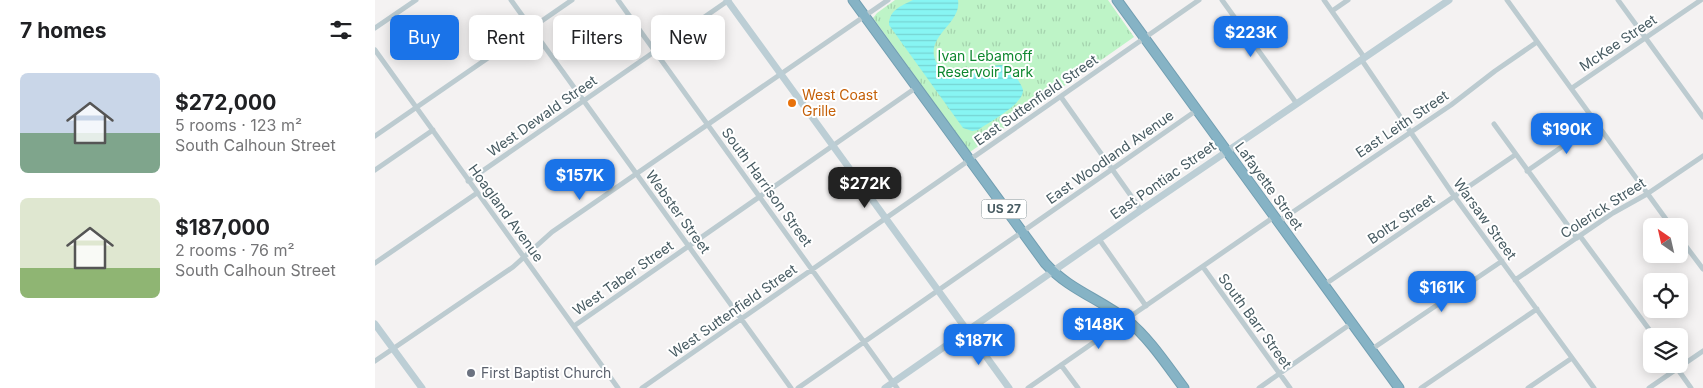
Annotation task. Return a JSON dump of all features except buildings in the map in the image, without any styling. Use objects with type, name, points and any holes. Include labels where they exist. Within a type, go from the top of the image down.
[{"type":"highway","name":"US 27","points":[[853,0],[1035,252],[1053,272],[1075,289],[1129,318],[1149,341],[1184,388]]},
{"type":"highway","name":"Lafayette Street","points":[[1117,0],[1399,388]]},
{"type":"street","points":[[375,28],[416,0]]},
{"type":"street","name":"Webster Street","points":[[511,0],[521,15]]},
{"type":"street","points":[[543,21],[573,0]]},
{"type":"street","name":"South Harrison Street","points":[[618,0],[651,45]]},
{"type":"street","points":[[728,0],[1009,388]]},
{"type":"street","name":"West Dewald Street","points":[[707,15],[728,0]]},
{"type":"street","points":[[375,361],[513,267],[523,256],[552,232],[887,0]]},
{"type":"street","name":"East Suttenfield Street","points":[[885,218],[1061,98],[1199,0]]},
{"type":"street","points":[[1222,0],[1297,104]]},
{"type":"street","name":"Warsaw Street","points":[[1323,0],[1454,196],[1594,388]]},
{"type":"street","points":[[1332,11],[1348,0]]},
{"type":"street","name":"East Pontiac Street","points":[[885,388],[895,385],[967,331],[1099,239],[1449,0]]},
{"type":"street","points":[[1507,0],[1665,218]]},
{"type":"street","points":[[1618,0],[1703,118]]},
{"type":"street","name":"McKee Street","points":[[1572,88],[1701,0]]},
{"type":"street","name":"East Leith Street","points":[[1028,388],[1203,267],[1451,105],[1537,42]]},
{"type":"street","name":"Webster Street","points":[[543,45],[791,388]]},
{"type":"street","name":"Hoagland Avenue","points":[[375,50],[618,388]]},
{"type":"street","name":"West Dewald Street","points":[[468,181],[651,54]]},
{"type":"street","points":[[375,136],[486,60]]},
{"type":"street","name":"South Harrison Street","points":[[661,60],[895,385]]},
{"type":"street","name":"West Taber Street","points":[[574,326],[917,87]]},
{"type":"street","points":[[1061,98],[1141,210]]},
{"type":"street","name":"East Woodland Avenue","points":[[798,388],[1197,110]]},
{"type":"street","points":[[1527,171],[1596,123]]},
{"type":"street","points":[[1494,124],[1527,171],[1648,328]]},
{"type":"street","points":[[375,170],[433,130]]},
{"type":"street","name":"Boltz Street","points":[[1324,285],[1515,154]]},
{"type":"street","name":"Colerick Street","points":[[1515,280],[1613,213],[1647,194],[1703,156]]},
{"type":"street","points":[[375,263],[477,193]]},
{"type":"street","name":"West Suttenfield Street","points":[[642,388],[885,218]]},
{"type":"street","points":[[1099,239],[1146,306]]},
{"type":"street","points":[[1688,248],[1702,265]]},
{"type":"street","points":[[1372,350],[1502,261]]},
{"type":"street","name":"South Barr Street","points":[[1203,267],[1290,388]]},
{"type":"street","points":[[1421,388],[1537,309]]},
{"type":"street","points":[[1259,388],[1352,323]]},
{"type":"street","points":[[375,324],[422,388]]},
{"type":"street","points":[[1688,359],[1703,351]]},
{"type":"street","points":[[1528,388],[1572,358]]},
{"type":"street","points":[[1061,365],[1078,388]]},
{"type":"street","points":[[1649,388],[1667,373]]},
{"type":"street","points":[[1680,373],[1691,388]]},
{"type":"green space","name":"Ivan Lebamoff Reservoir Park","points":[[895,0],[1108,0],[1134,37],[970,152],[873,18]]},
{"type":"water","points":[[913,0],[958,0],[955,16],[935,45],[936,62],[942,72],[958,77],[993,66],[1006,66],[1016,76],[1023,90],[1022,95],[1012,107],[978,130],[972,131],[963,128],[889,25],[893,12]]},
{"type":"place","name":"West Coast Grille","points":[[792,103]]},
{"type":"place","name":"First Baptist Church","points":[[471,373]]}]
